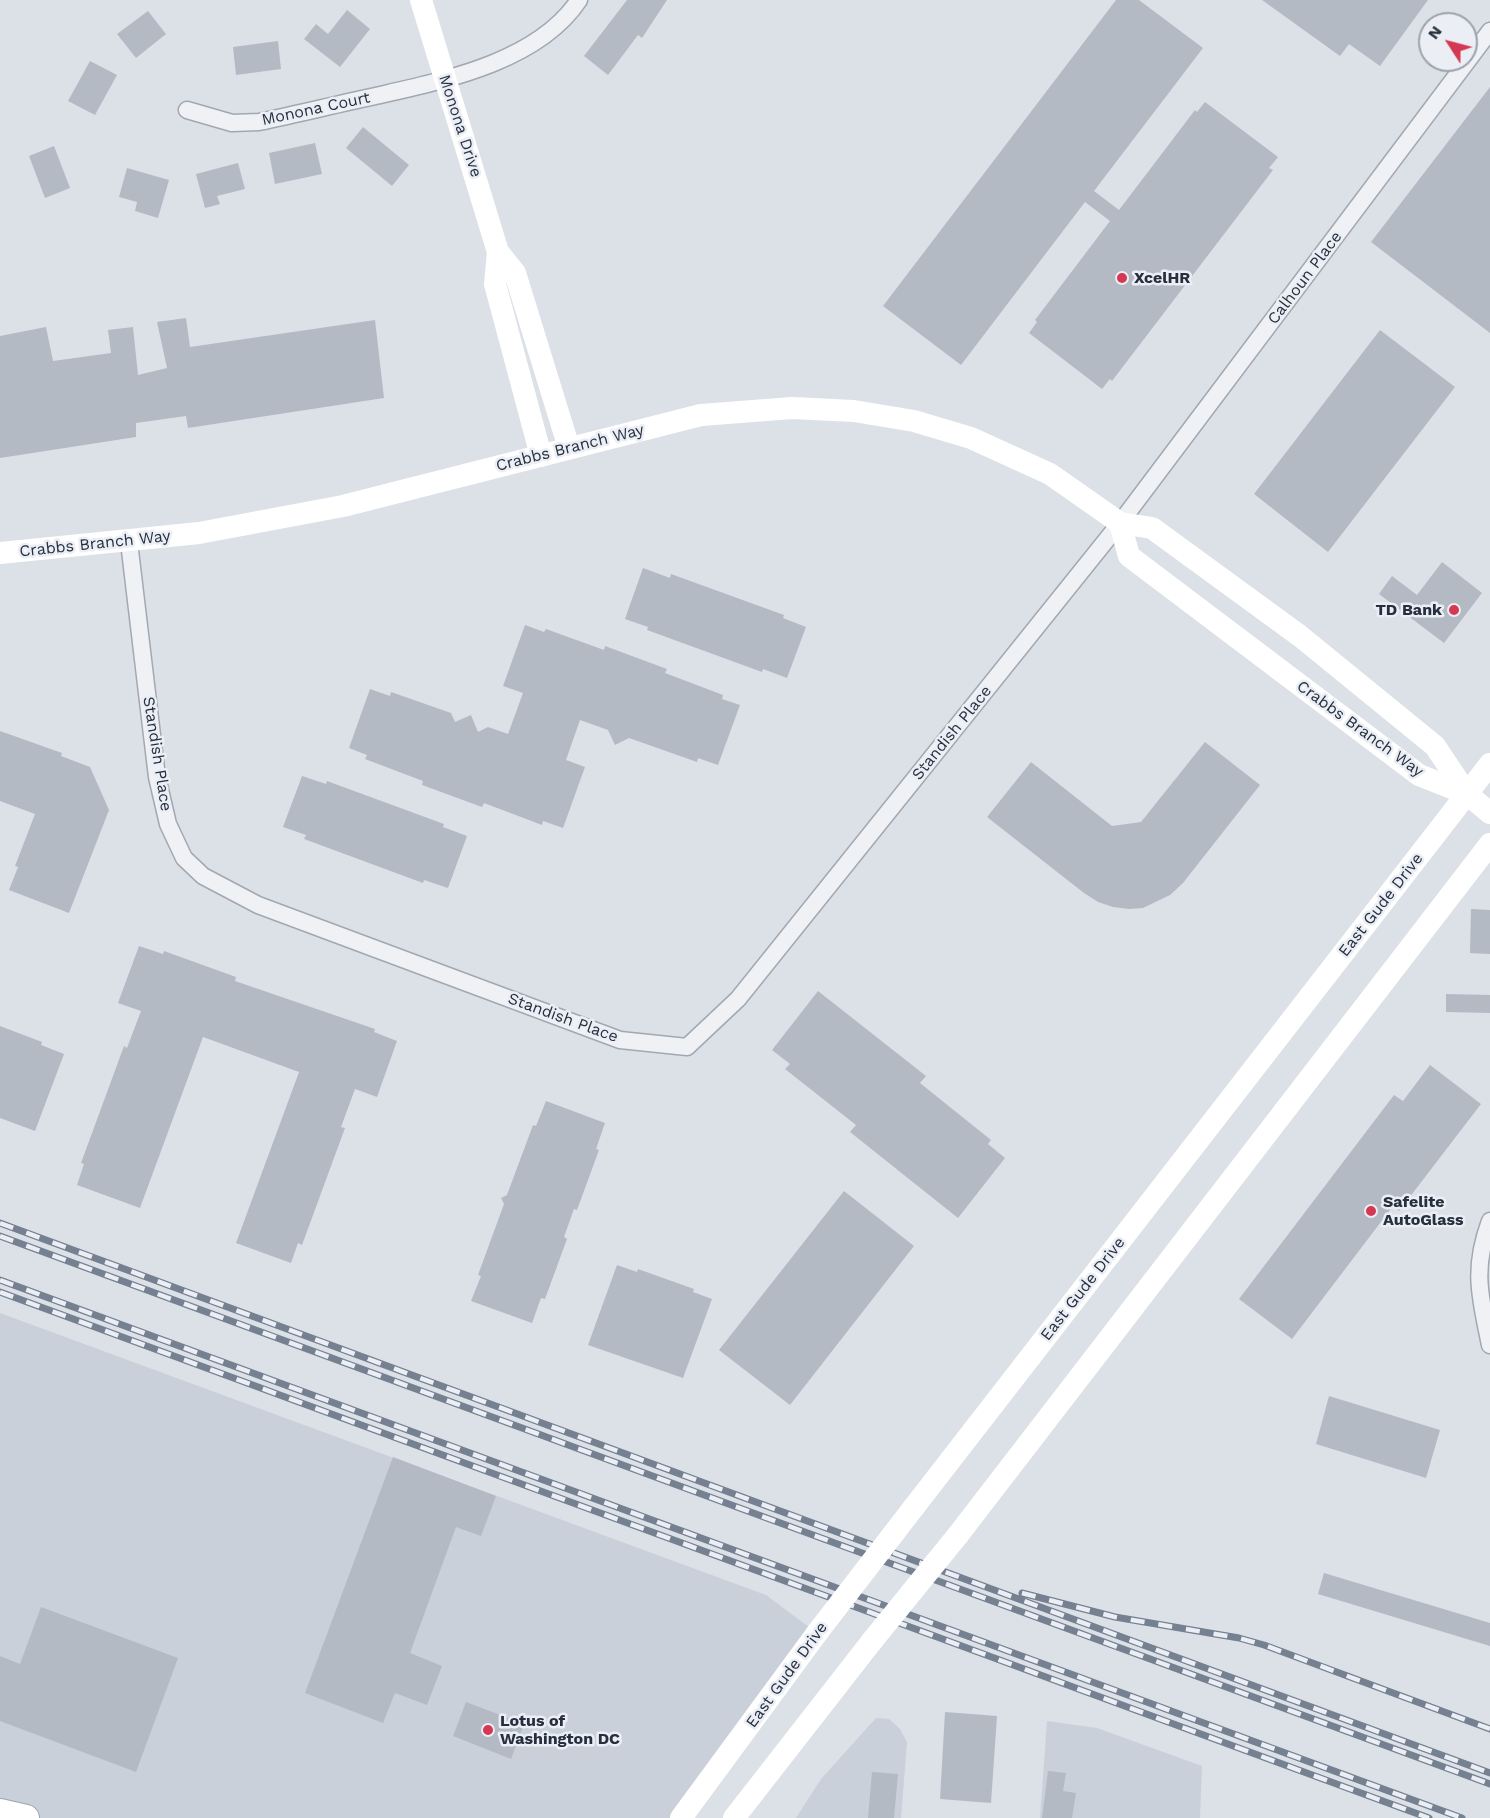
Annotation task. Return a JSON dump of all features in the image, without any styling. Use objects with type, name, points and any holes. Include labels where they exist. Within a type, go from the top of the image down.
[{"type":"main road","points":[[0,1812],[26,1818]]},
{"type":"street","name":"Monona Drive","points":[[421,0],[498,252],[515,273],[569,448]]},
{"type":"street","name":"Monona Court","points":[[187,110],[232,123],[259,122],[445,80],[492,64],[548,34],[579,0]]},
{"type":"street","name":"Calhoun Place","points":[[1120,524],[1490,31]]},
{"type":"street","name":"Monona Drive","points":[[498,252],[495,284],[541,456]]},
{"type":"street","name":"Crabbs Branch Way","points":[[0,553],[129,542],[200,533],[343,506],[701,415],[792,408],[854,411],[914,421],[971,438],[1050,474],[1120,524],[1152,528],[1300,636],[1436,746],[1467,794]]},
{"type":"street","name":"Crabbs Branch Way","points":[[1120,524],[1129,556],[1419,775],[1467,794]]},
{"type":"street","name":"Standish Place","points":[[129,542],[157,777],[168,824],[184,858],[203,876],[258,905],[620,1040],[687,1047],[738,999],[1120,524]]},
{"type":"street","name":"East Gude Drive","points":[[681,1818],[914,1507],[1490,764]]},
{"type":"street","points":[[1467,794],[1490,813]]},
{"type":"street","points":[[734,1818],[958,1535],[1490,844]]},
{"type":"street","points":[[1490,1221],[1482,1245],[1478,1287],[1490,1345]]},
{"type":"shaded area","points":[[0,1313],[766,1595],[817,1633],[681,1818],[26,1818],[0,1812]]},
{"type":"shaded area","points":[[876,1718],[889,1719],[900,1729],[907,1742],[901,1818],[796,1818],[821,1779]]},
{"type":"shaded area","points":[[1047,1721],[1097,1728],[1202,1766],[1200,1818],[1040,1818]]},
{"type":"building","points":[[627,0],[667,0],[642,38],[638,35],[608,75],[584,56]]},
{"type":"building","points":[[1116,0],[1139,0],[1203,48],[1094,191],[1119,210],[1195,110],[1197,112],[1205,102],[1278,157],[1269,168],[1273,170],[1112,381],[1110,379],[1102,389],[1029,333],[1037,322],[1035,320],[1110,221],[1085,202],[961,365],[883,306]]},
{"type":"building","points":[[1262,0],[1428,0],[1380,66],[1349,44],[1340,56]]},
{"type":"building","points":[[347,10],[370,29],[340,67],[304,39],[316,24],[328,34]]},
{"type":"building","points":[[148,11],[166,34],[136,58],[117,34]]},
{"type":"building","points":[[278,41],[281,69],[236,75],[233,47]]},
{"type":"building","points":[[90,61],[117,75],[95,115],[68,101]]},
{"type":"building","points":[[1490,87],[1490,333],[1371,242]]},
{"type":"building","points":[[363,127],[409,165],[392,186],[346,148]]},
{"type":"building","points":[[315,143],[322,174],[275,184],[269,153]]},
{"type":"building","points":[[54,146],[70,188],[45,198],[29,156]]},
{"type":"building","points":[[238,163],[245,189],[217,196],[220,204],[205,208],[196,174]]},
{"type":"building","points":[[127,168],[169,180],[158,218],[135,211],[137,202],[119,197]]},
{"type":"building","points":[[186,318],[190,347],[375,320],[384,398],[188,428],[186,416],[136,423],[136,437],[0,458],[0,336],[46,327],[53,361],[111,353],[108,330],[133,327],[138,375],[167,368],[157,322]]},
{"type":"building","points":[[1380,330],[1455,387],[1328,552],[1254,494]]},
{"type":"building","points":[[1442,562],[1482,593],[1444,643],[1379,594],[1392,576],[1417,595]]},
{"type":"building","points":[[643,568],[670,578],[671,574],[784,615],[783,618],[806,627],[787,678],[763,669],[762,672],[647,630],[648,627],[625,619]]},
{"type":"building","points":[[525,625],[544,632],[546,629],[604,650],[605,646],[667,669],[665,673],[723,695],[722,699],[740,705],[718,765],[698,758],[697,762],[629,738],[615,745],[608,730],[580,720],[566,760],[585,767],[563,828],[543,821],[542,825],[484,803],[482,807],[422,785],[423,781],[365,759],[367,755],[349,748],[370,689],[390,696],[391,692],[451,713],[455,722],[471,715],[478,732],[488,727],[508,734],[523,693],[503,686]]},
{"type":"building","points":[[0,731],[62,753],[61,756],[90,767],[109,810],[69,913],[9,890],[18,867],[15,866],[35,814],[0,801]]},
{"type":"building","points":[[1205,742],[1260,785],[1183,883],[1170,895],[1143,908],[1113,907],[1098,902],[987,817],[1031,762],[1112,826],[1141,822]]},
{"type":"building","points":[[302,776],[326,784],[327,781],[444,824],[443,827],[467,836],[448,888],[424,880],[423,883],[304,839],[306,835],[283,827]]},
{"type":"building","points":[[1471,909],[1490,910],[1490,954],[1470,953]]},
{"type":"building","points":[[139,946],[163,954],[164,951],[236,977],[235,981],[375,1029],[374,1032],[397,1041],[377,1097],[355,1089],[341,1127],[345,1128],[302,1245],[298,1243],[291,1263],[236,1243],[299,1072],[203,1037],[140,1208],[77,1185],[84,1164],[81,1163],[124,1046],[127,1048],[141,1011],[118,1003]]},
{"type":"building","points":[[818,991],[926,1076],[920,1083],[991,1140],[988,1144],[1005,1158],[958,1218],[850,1132],[856,1125],[785,1069],[790,1064],[772,1050]]},
{"type":"building","points":[[1446,994],[1490,995],[1490,1013],[1446,1012]]},
{"type":"building","points":[[0,1026],[42,1042],[41,1045],[64,1054],[35,1131],[0,1118]]},
{"type":"building","points":[[1430,1065],[1481,1104],[1399,1211],[1393,1206],[1292,1339],[1239,1299],[1394,1095],[1403,1101]]},
{"type":"building","points":[[546,1101],[605,1123],[596,1149],[599,1150],[577,1210],[574,1209],[564,1237],[567,1239],[545,1299],[541,1298],[532,1323],[471,1301],[504,1204],[501,1198],[507,1195],[533,1125],[536,1126]]},
{"type":"building","points":[[844,1191],[914,1246],[790,1405],[719,1350]]},
{"type":"building","points":[[617,1265],[637,1272],[638,1269],[694,1289],[693,1292],[712,1299],[683,1378],[588,1345]]},
{"type":"building","points":[[1329,1396],[1440,1430],[1426,1478],[1316,1444]]},
{"type":"building","points":[[393,1457],[496,1496],[481,1536],[456,1527],[410,1653],[442,1666],[427,1705],[395,1693],[383,1723],[305,1693]]},
{"type":"building","points":[[1324,1573],[1490,1623],[1490,1646],[1318,1594]]},
{"type":"building","points":[[41,1607],[178,1658],[136,1772],[0,1721],[0,1656],[20,1664]]},
{"type":"building","name":"Lotus of Washington DC","points":[[466,1702],[524,1724],[511,1759],[453,1736]]},
{"type":"building","points":[[945,1712],[997,1716],[991,1803],[940,1799]]},
{"type":"building","points":[[1048,1771],[1066,1773],[1063,1791],[1076,1793],[1072,1818],[1042,1818]]},
{"type":"building","points":[[872,1772],[898,1774],[894,1818],[868,1818]]},
{"type":"railway","points":[[0,1223],[1490,1773]]},
{"type":"railway","points":[[0,1236],[1490,1784]]},
{"type":"railway","points":[[0,1280],[1462,1818]]},
{"type":"railway","points":[[0,1292],[1429,1818]]},
{"type":"railway","points":[[1022,1593],[1115,1617],[1239,1638],[1264,1645],[1490,1729]]},
{"type":"place","name":"XcelHR","points":[[1122,278]]},
{"type":"place","name":"TD Bank","points":[[1454,610]]},
{"type":"place","name":"Safelite AutoGlass","points":[[1371,1211]]},
{"type":"place","name":"Lotus of Washington DC","points":[[488,1730]]}]
